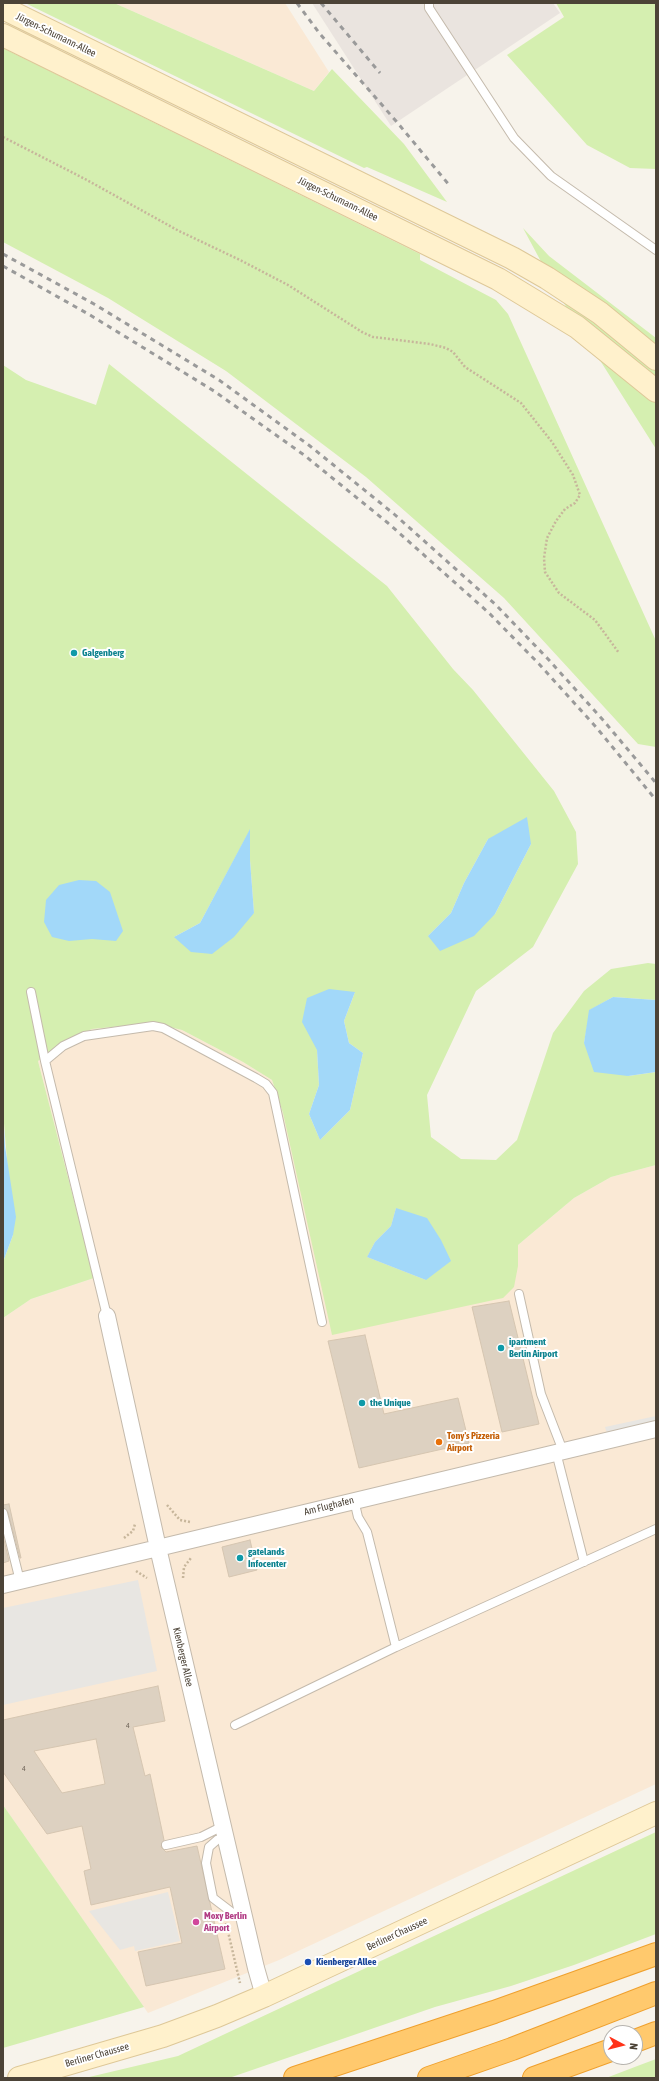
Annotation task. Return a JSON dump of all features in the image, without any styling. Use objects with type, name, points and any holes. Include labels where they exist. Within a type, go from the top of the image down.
[{"type":"highway","points":[[295,2078],[494,2012],[656,1954]]},
{"type":"highway","points":[[430,2078],[512,2049],[656,1993]]},
{"type":"highway","points":[[643,2038],[656,2033]]},
{"type":"highway","points":[[534,2078],[603,2053]]},
{"type":"street","name":"Jürgen-Schumann-Allee","points":[[3,8],[272,142],[384,194],[512,258],[547,278],[600,313],[656,359]]},
{"type":"street","name":"Jürgen-Schumann-Allee","points":[[3,35],[498,279],[577,327],[615,356],[656,391]]},
{"type":"street","name":"Kienberger Allee","points":[[107,1316],[158,1548],[242,1912],[264,1996]]},
{"type":"street","name":"Am Flughafen","points":[[3,1585],[656,1429]]},
{"type":"street","name":"Berliner Chaussee","points":[[19,2078],[199,2024],[264,1996],[656,1813]]},
{"type":"lane","points":[[429,3],[429,8],[514,138],[551,176],[656,250]]},
{"type":"lane","points":[[31,992],[45,1061],[107,1316]]},
{"type":"lane","points":[[45,1061],[63,1046],[84,1036],[153,1026],[163,1028],[266,1084],[273,1093],[322,1322]]},
{"type":"lane","points":[[519,1294],[541,1394],[559,1451],[584,1562]]},
{"type":"lane","points":[[354,1500],[358,1517],[367,1532],[396,1647]]},
{"type":"lane","points":[[3,1513],[20,1581]]},
{"type":"lane","points":[[235,1725],[396,1647],[656,1529]]},
{"type":"lane","points":[[166,1845],[201,1837],[216,1828],[224,1832],[209,1847],[206,1863],[213,1898],[234,1914],[242,1912]]},
{"type":"path","points":[[3,137],[86,179],[179,231],[240,260],[281,282],[362,332],[373,337],[430,344],[446,348],[453,352],[470,371],[521,403],[552,442],[573,475],[580,495],[575,503],[565,509],[556,521],[547,538],[544,558],[546,572],[559,593],[595,620],[619,653]]},
{"type":"path","points":[[165,1499],[168,1509],[175,1516],[180,1520],[192,1522]]},
{"type":"path","points":[[118,1539],[130,1533],[136,1520]]},
{"type":"path","points":[[183,1580],[184,1567],[187,1561],[193,1556]]},
{"type":"path","points":[[132,1571],[143,1574],[150,1584]]},
{"type":"path","points":[[222,1906],[240,1983]]},
{"type":"shaded area","points":[[114,3],[285,3],[329,72],[314,91]]},
{"type":"shaded area","points":[[312,3],[553,3],[560,13],[391,126]]},
{"type":"shaded area","points":[[153,1023],[182,1030],[243,1062],[272,1080],[283,1113],[518,1266],[518,1245],[574,1198],[611,1177],[656,1165],[656,1784],[279,1960],[148,2013],[3,1805],[3,1318],[31,1299],[94,1278],[38,1061],[62,1044],[92,1029]]},
{"type":"shaded area","points":[[656,1416],[656,1421],[607,1433],[605,1427]]},
{"type":"shaded area","points":[[138,1580],[157,1671],[3,1705],[3,1608]]},
{"type":"shaded area","points":[[168,1892],[180,1941],[135,1951],[134,1946],[120,1950],[89,1911]]},
{"type":"green space","points":[[25,3],[114,3],[314,91],[332,69],[404,144],[447,202],[367,167],[364,168]]},
{"type":"green space","points":[[556,3],[656,3],[656,169],[630,168],[587,145],[507,55],[564,17]]},
{"type":"green space","points":[[3,48],[420,254],[420,260],[496,300],[508,314],[656,641],[656,747],[638,744],[504,598],[366,477],[226,371],[108,298],[3,242]]},
{"type":"green space","points":[[523,228],[549,256],[656,338],[656,449],[560,297]]},
{"type":"green space","points":[[109,364],[387,586],[453,669],[473,690],[554,791],[576,832],[578,864],[533,947],[476,991],[427,1095],[431,1137],[461,1159],[496,1160],[517,1140],[553,1033],[584,991],[611,969],[648,963],[656,964],[656,1000],[613,997],[590,1010],[584,1043],[628,1076],[656,1072],[656,1165],[611,1177],[574,1198],[518,1245],[518,1266],[514,1287],[503,1298],[332,1335],[283,1113],[272,1080],[243,1062],[182,1030],[153,1023],[92,1029],[62,1044],[38,1061],[94,1278],[31,1299],[3,1318],[3,1262],[13,1235],[3,1111],[3,365],[26,380],[96,405]],"holes":[[[250,830],[250,860],[254,913],[174,937],[200,923]],[[488,839],[531,844],[495,914],[428,936],[451,913],[464,883]],[[355,992],[344,1021],[349,1043],[363,1053],[350,1110],[320,1140],[309,1114],[319,1085],[317,1050]],[[396,1208],[426,1280],[367,1257],[375,1242],[391,1226]]]},
{"type":"green space","points":[[3,1805],[45,1865],[144,2007],[3,2048]]},
{"type":"green space","points":[[656,1832],[656,1934],[574,1965],[511,1986],[435,2007],[229,2078],[85,2078],[178,2056]]},
{"type":"green space","points":[[656,2059],[656,2078],[606,2078],[643,2065]]},
{"type":"water","points":[[527,817],[531,844],[495,914],[474,936],[440,951],[428,936],[451,913],[464,883],[488,839]]},
{"type":"water","points":[[250,829],[250,860],[254,913],[234,937],[212,954],[191,952],[174,937],[200,923]]},
{"type":"water","points":[[79,880],[96,881],[110,892],[123,931],[116,941],[92,939],[69,941],[52,937],[44,922],[46,900],[59,885]]},
{"type":"water","points":[[329,989],[355,992],[344,1021],[349,1043],[363,1053],[350,1110],[320,1140],[309,1114],[319,1085],[317,1050],[302,1022],[307,998]]},
{"type":"water","points":[[613,997],[656,1000],[656,1072],[628,1076],[594,1072],[584,1043],[589,1010]]},
{"type":"water","points":[[3,1111],[5,1146],[16,1217],[13,1235],[3,1262]]},
{"type":"water","points":[[396,1208],[427,1218],[441,1240],[451,1261],[426,1280],[367,1257],[375,1242],[391,1226]]},
{"type":"building","name":"ipartment Berlin Airport","points":[[509,1301],[539,1424],[502,1432],[472,1307]]},
{"type":"building","name":"the Unique","points":[[365,1335],[384,1414],[458,1398],[469,1443],[359,1468],[328,1341]]},
{"type":"building","points":[[9,1504],[21,1558],[8,1512],[3,1508],[3,1505]]},
{"type":"building","points":[[3,1536],[9,1561],[3,1563]]},
{"type":"building","name":"gatelands Infocenter","points":[[250,1540],[257,1570],[229,1577],[222,1547]]},
{"type":"building","points":[[158,1686],[165,1721],[133,1727],[145,1776],[150,1774],[164,1840],[161,1847],[166,1852],[197,1846],[225,1969],[146,1986],[138,1952],[182,1943],[170,1887],[91,1905],[84,1871],[91,1869],[82,1826],[47,1834],[3,1772],[3,1720]],"holes":[[[96,1739],[105,1784],[62,1793],[34,1751]]]},
{"type":"railway","points":[[297,3],[320,34],[396,121],[450,186]]},
{"type":"railway","points":[[321,3],[380,73]]},
{"type":"railway","points":[[3,254],[94,304],[219,380],[310,446],[394,514],[496,605],[548,659],[603,720],[656,783]]},
{"type":"railway","points":[[3,266],[90,315],[214,391],[304,455],[388,523],[489,613],[539,664],[596,727],[656,800]]},
{"type":"place","name":"Galgenberg","points":[[74,653]]},
{"type":"place","name":"ipartment Berlin Airport","points":[[501,1348]]},
{"type":"place","name":"the Unique","points":[[362,1403]]},
{"type":"place","name":"Tony's Pizzeria Airport","points":[[439,1442]]},
{"type":"place","name":"gatelands Infocenter","points":[[240,1558]]},
{"type":"place","name":"Moxy Berlin Airport","points":[[196,1922]]},
{"type":"place","name":"Kienberger Allee","points":[[308,1962]]}]
